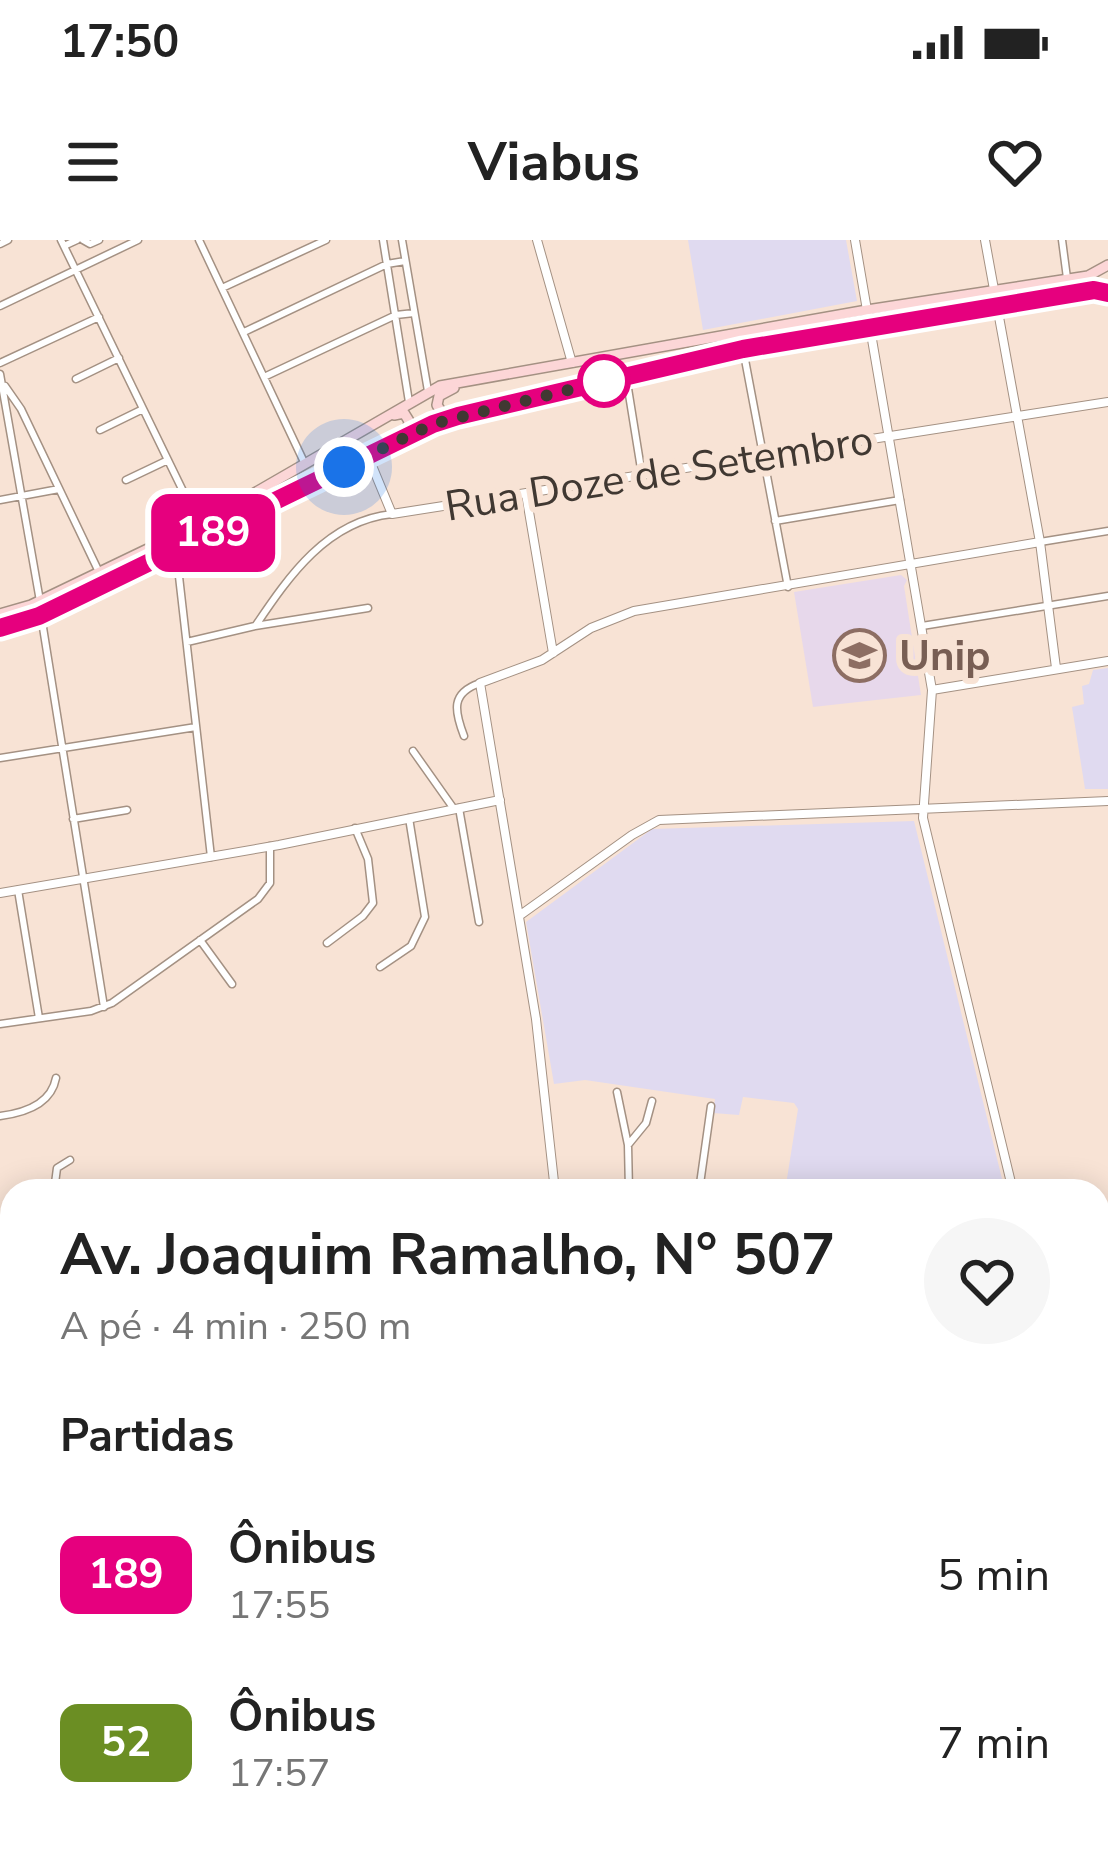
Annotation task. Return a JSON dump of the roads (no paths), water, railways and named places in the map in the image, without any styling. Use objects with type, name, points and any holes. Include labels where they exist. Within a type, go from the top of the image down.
[{"type":"main road","points":[[0,614],[40,601],[199,524],[428,391],[867,310],[1067,280],[1108,265]]},
{"type":"main road","points":[[0,628],[41,615],[458,416],[743,349],[1094,290],[1108,293]]},
{"type":"main road","points":[[569,388],[614,368],[592,359]]},
{"type":"main road","points":[[458,416],[439,410],[439,396],[488,378]]},
{"type":"main road","points":[[373,453],[409,425],[400,411],[382,417]]},
{"type":"street","points":[[99,240],[63,242],[199,524]]},
{"type":"street","points":[[0,306],[138,240]]},
{"type":"street","points":[[200,240],[304,462]]},
{"type":"street","points":[[222,288],[326,240]]},
{"type":"street","points":[[383,240],[409,401]]},
{"type":"street","points":[[402,240],[428,391]]},
{"type":"street","points":[[537,240],[572,363]]},
{"type":"street","points":[[855,240],[932,690],[923,809],[1010,1179]]},
{"type":"street","points":[[986,240],[1040,542],[1056,668]]},
{"type":"street","points":[[1062,240],[1067,280]]},
{"type":"street","points":[[243,332],[387,264],[405,261]]},
{"type":"street","points":[[264,377],[396,316],[414,313]]},
{"type":"street","points":[[0,363],[99,317]]},
{"type":"street","points":[[743,349],[788,587]]},
{"type":"street","points":[[76,379],[118,358]]},
{"type":"street","points":[[626,376],[642,475]]},
{"type":"street","points":[[1,379],[21,410],[99,572]]},
{"type":"street","points":[[1,379],[40,601]]},
{"type":"street","name":"Rua Doze de Setembro","points":[[255,626],[290,574],[310,554],[357,523],[1108,402]]},
{"type":"street","points":[[100,430],[143,409]]},
{"type":"street","points":[[373,453],[392,514]]},
{"type":"street","points":[[126,480],[168,460]]},
{"type":"street","points":[[0,500],[59,489]]},
{"type":"street","points":[[526,494],[553,653]]},
{"type":"street","points":[[775,521],[900,500]]},
{"type":"street","points":[[464,736],[455,713],[465,688],[553,653],[591,628],[634,610],[1108,531]]},
{"type":"street","points":[[176,550],[211,857]]},
{"type":"street","points":[[921,626],[1108,596]]},
{"type":"street","points":[[187,642],[368,608]]},
{"type":"street","points":[[41,615],[104,1007]]},
{"type":"street","points":[[932,690],[1108,661]]},
{"type":"street","points":[[480,683],[536,1019],[554,1179]]},
{"type":"street","points":[[0,758],[196,727]]},
{"type":"street","points":[[413,751],[456,809],[479,922]]},
{"type":"street","points":[[0,893],[500,800]]},
{"type":"street","points":[[519,916],[659,820],[1108,801]]},
{"type":"street","points":[[73,819],[127,810]]},
{"type":"street","points":[[380,968],[411,946],[425,917],[409,818]]},
{"type":"street","points":[[327,943],[373,903],[368,859],[355,828]]},
{"type":"street","points":[[0,1024],[104,1007],[266,891],[272,874],[270,846]]},
{"type":"street","points":[[19,890],[39,1018]]},
{"type":"street","points":[[200,940],[232,984]]},
{"type":"street","points":[[0,1116],[33,1108],[54,1089],[56,1078]]},
{"type":"street","points":[[617,1092],[628,1145],[629,1179]]},
{"type":"street","points":[[628,1145],[646,1123],[652,1101]]},
{"type":"street","points":[[701,1179],[710,1106]]},
{"type":"street","points":[[56,1179],[57,1168],[70,1160]]},
{"type":"place","name":"Unip","points":[[860,655]]}]
